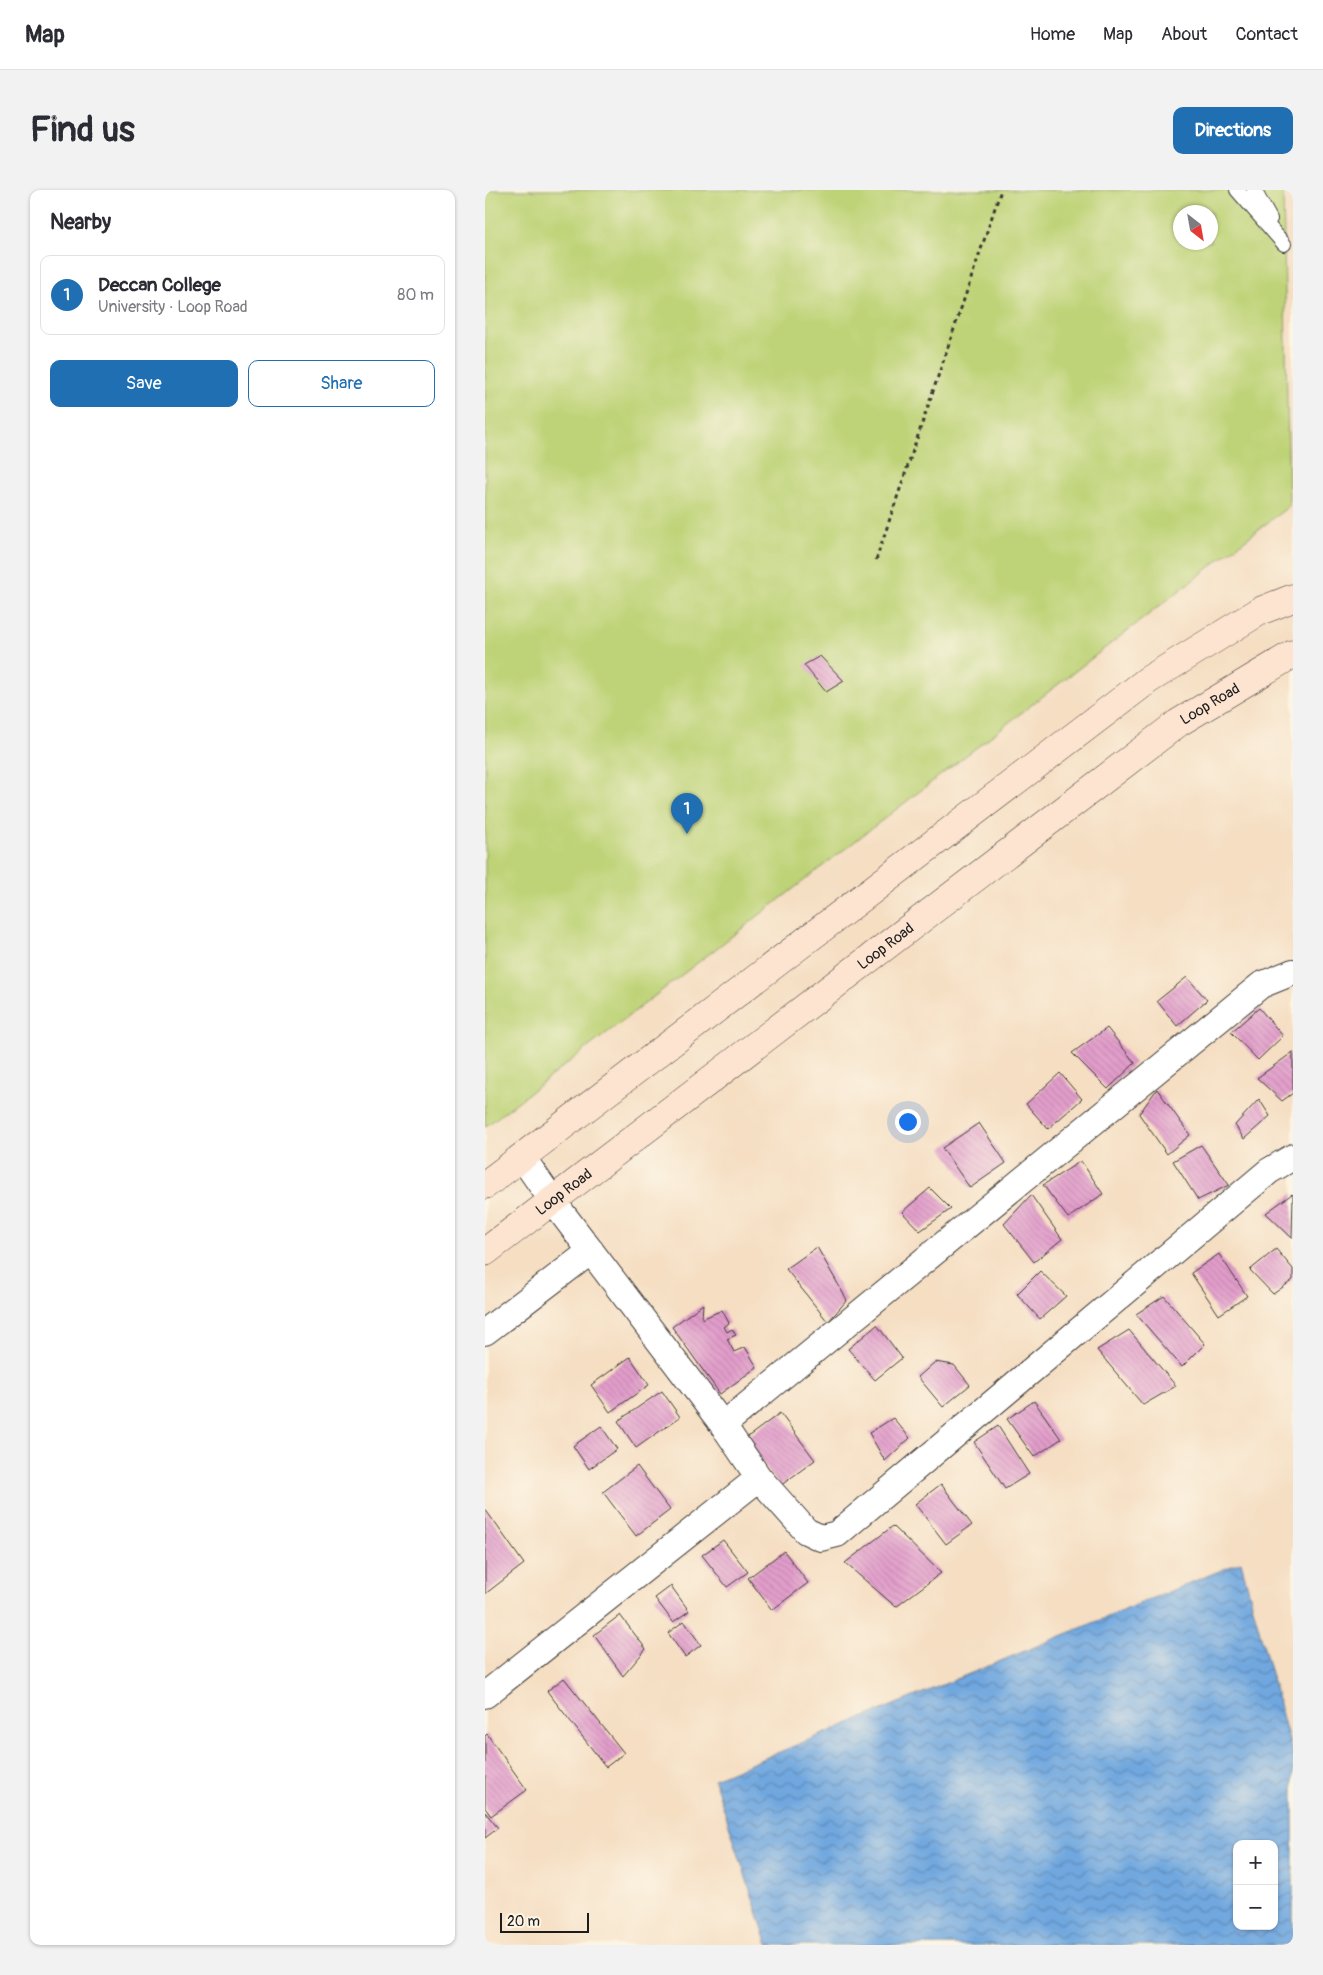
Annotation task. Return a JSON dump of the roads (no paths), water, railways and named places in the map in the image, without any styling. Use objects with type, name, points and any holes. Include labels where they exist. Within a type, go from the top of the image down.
[{"type":"main road","points":[[485,1185],[1148,680],[1260,611],[1293,598]]},
{"type":"main road","name":"Loop Road","points":[[485,1252],[1178,723],[1293,654]]},
{"type":"street","points":[[723,1425],[1261,985],[1293,972]]},
{"type":"street","points":[[522,1157],[723,1425],[759,1478],[806,1531],[821,1538],[837,1534],[1269,1172],[1293,1157]]},
{"type":"street","points":[[485,1332],[591,1251]]},
{"type":"street","points":[[485,1695],[759,1478]]},
{"type":"lane","points":[[1237,190],[1284,244],[1254,190]]},
{"type":"water","points":[[1241,1562],[1293,1756],[1293,1945],[768,1945],[714,1779]]},
{"type":"place","name":"Deccan College","points":[[687,834]]}]
